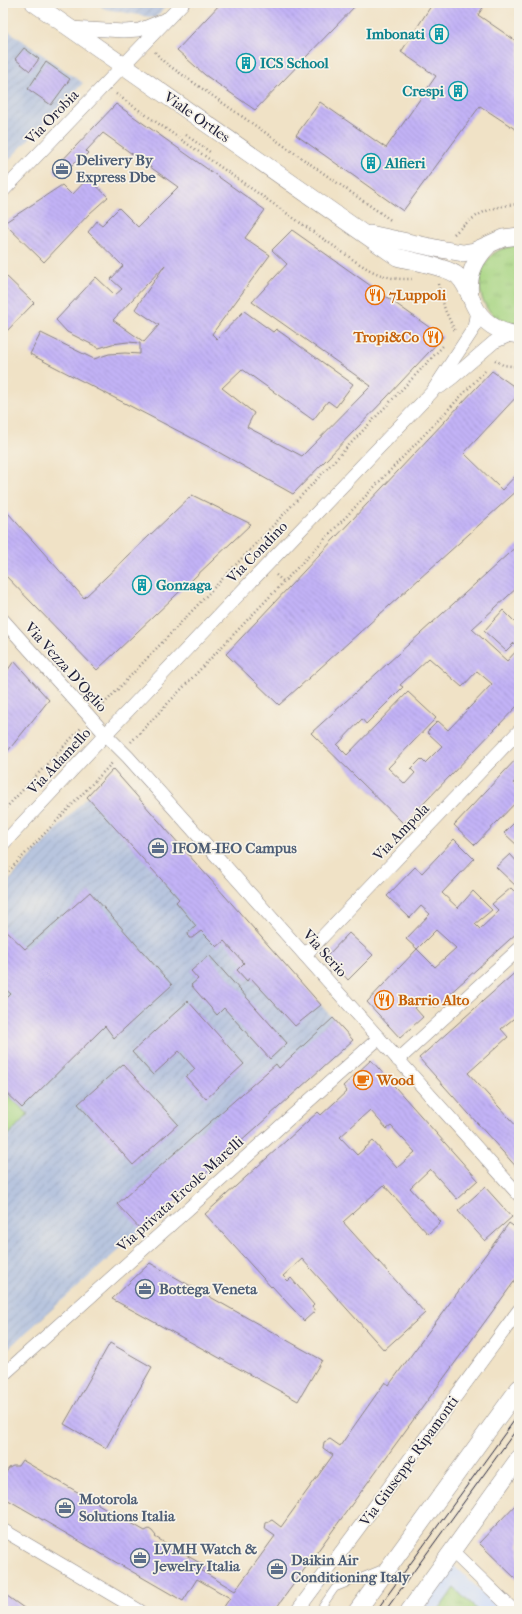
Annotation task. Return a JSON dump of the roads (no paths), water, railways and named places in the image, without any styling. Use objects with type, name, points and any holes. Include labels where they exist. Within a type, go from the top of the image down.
[{"type":"street","name":"Viale Ortles","points":[[34,3],[397,257],[457,275],[465,283],[474,303],[492,326],[516,334]]},
{"type":"street","name":"Via Orobia","points":[[3,190],[183,3]]},
{"type":"street","points":[[70,28],[124,31],[139,30],[169,18]]},
{"type":"street","name":"Viale Ortles","points":[[360,232],[463,253],[488,246],[503,238],[519,236]]},
{"type":"street","name":"Viale Ortles","points":[[474,303],[469,288],[471,272],[477,259],[488,246]]},
{"type":"street","name":"Via Condino","points":[[106,735],[432,392],[474,328],[476,320],[474,303]]},
{"type":"street","name":"Via Condino","points":[[432,392],[452,378],[494,342],[516,334]]},
{"type":"street","name":"Via Vezza D'Oglio","points":[[3,620],[106,735]]},
{"type":"street","name":"Via Ampola","points":[[305,955],[519,731]]},
{"type":"street","name":"Via Adamello","points":[[3,844],[106,735]]},
{"type":"street","name":"Via Serio","points":[[106,735],[128,757],[519,1195]]},
{"type":"street","points":[[398,1060],[519,949]]},
{"type":"street","name":"Via privata Ercole Marelli","points":[[3,1374],[378,1038]]},
{"type":"street","name":"Via Giuseppe Ripamonti","points":[[297,1611],[519,1310]]},
{"type":"street","points":[[357,1611],[519,1388]]},
{"type":"street","points":[[409,1611],[519,1458]]},
{"type":"street","points":[[3,1530],[140,1611]]},
{"type":"street","points":[[452,1551],[514,1611]]},
{"type":"lane","points":[[319,1611],[335,1588],[390,1566]]},
{"type":"tram line","points":[[376,1611],[519,1414]]},
{"type":"tram line","points":[[385,1611],[519,1426]]},
{"type":"place","name":"Imbonati","points":[[439,34]]},
{"type":"place","name":"ICS School","points":[[246,63]]},
{"type":"place","name":"Crespi","points":[[458,91]]},
{"type":"place","name":"Alfieri","points":[[371,163]]},
{"type":"place","name":"Delivery By Express Dbe","points":[[62,169]]},
{"type":"place","name":"7Luppoli","points":[[375,295]]},
{"type":"place","name":"Tropi&Co","points":[[433,337]]},
{"type":"place","name":"Gonzaga","points":[[142,585]]},
{"type":"place","name":"IFOM-IEO Campus","points":[[158,848]]},
{"type":"place","name":"Barrio Alto","points":[[384,1000]]},
{"type":"place","name":"Wood","points":[[363,1080]]},
{"type":"place","name":"Bottega Veneta","points":[[145,1289]]},
{"type":"place","name":"Motorola Solutions Italia","points":[[65,1508]]},
{"type":"place","name":"LVMH Watch & Jewelry Italia","points":[[140,1558]]},
{"type":"place","name":"Daikin Air Conditioning Italy","points":[[277,1569]]}]
